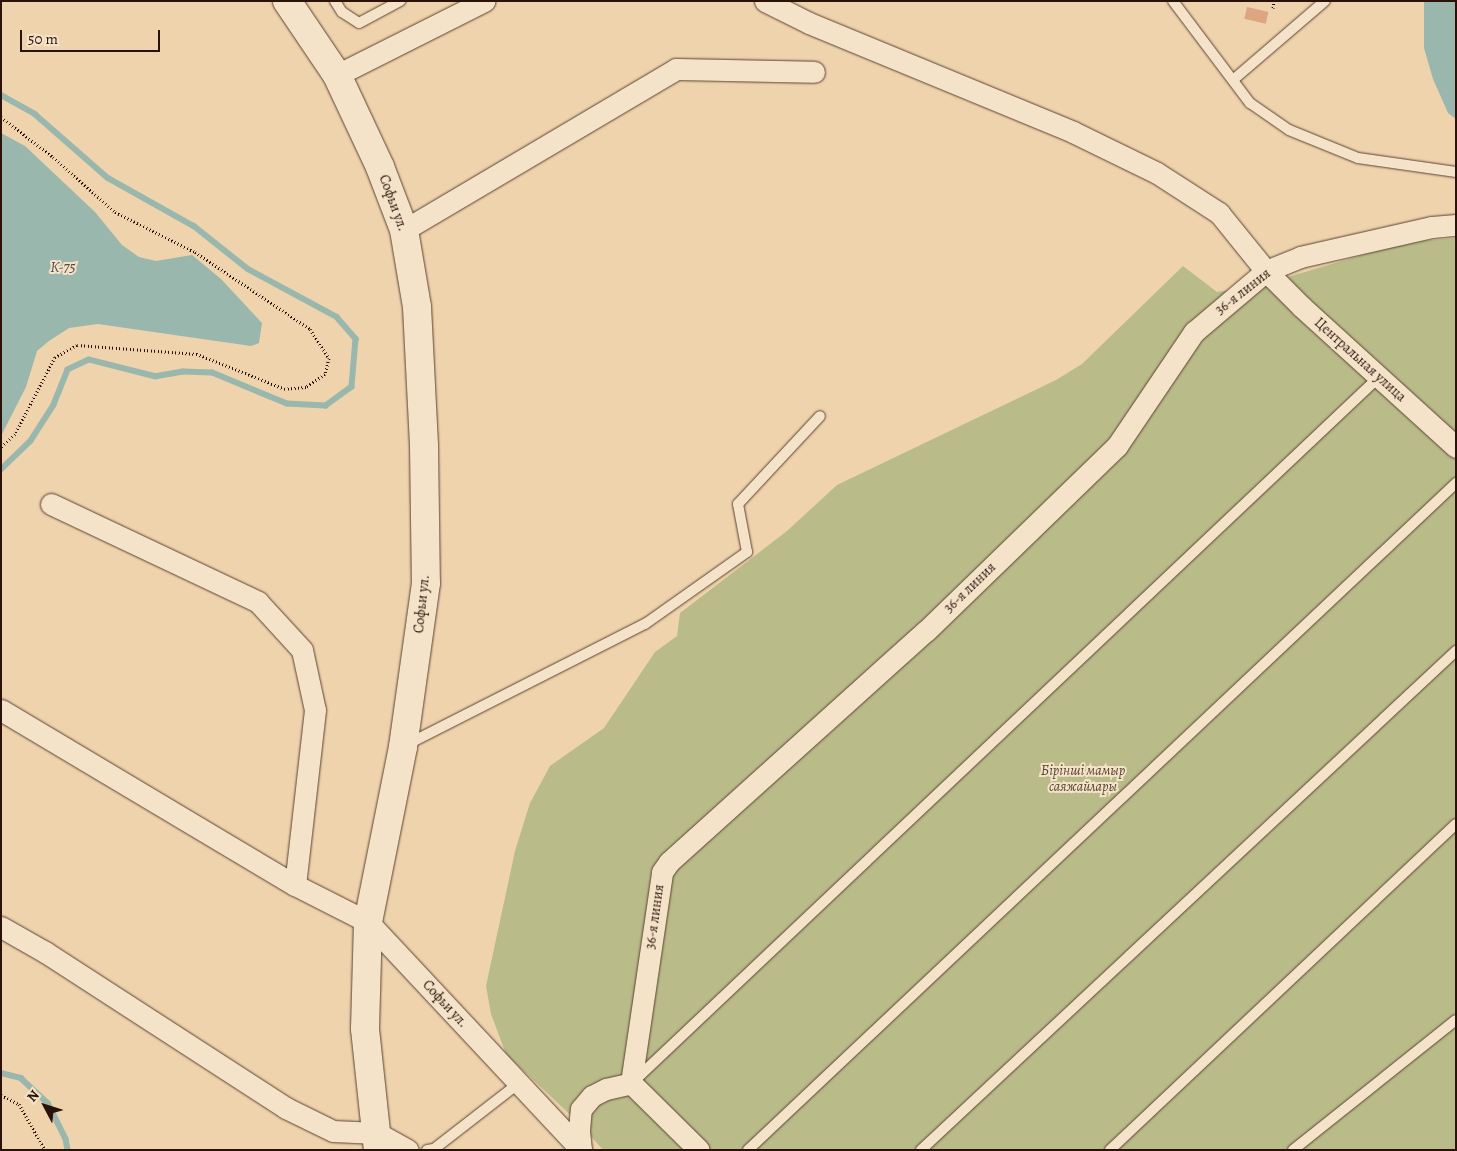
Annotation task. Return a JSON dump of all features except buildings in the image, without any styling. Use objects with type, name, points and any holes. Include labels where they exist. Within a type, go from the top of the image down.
[{"type":"street","name":"Софьи ул.","points":[[287,1],[337,75],[380,167],[404,230],[417,307],[424,446],[426,583],[403,747],[368,922],[581,1150]]},
{"type":"street","points":[[337,75],[484,1]]},
{"type":"street","name":"Центральная улица","points":[[765,1],[809,23],[1073,132],[1157,173],[1219,213],[1266,271],[1302,307],[1456,447]]},
{"type":"street","points":[[404,230],[676,69],[814,72]]},
{"type":"street","name":"36-я линия","points":[[631,1083],[662,872],[666,867],[926,631],[1117,446],[1194,332],[1266,271],[1300,257],[1432,227],[1456,225]]},
{"type":"street","points":[[51,504],[258,602],[302,650],[315,710],[295,885]]},
{"type":"street","points":[[1,710],[295,885],[368,922],[365,1029],[378,1142]]},
{"type":"street","points":[[1,927],[45,952],[286,1108],[333,1131],[408,1150]]},
{"type":"street","points":[[581,1150],[579,1130],[581,1109],[592,1096],[606,1089],[631,1083],[699,1150]]},
{"type":"lane","points":[[335,1],[342,12],[359,23],[398,2]]},
{"type":"lane","points":[[1174,1],[1250,103],[1298,134],[1358,158],[1456,172]]},
{"type":"lane","points":[[1233,80],[1325,1]]},
{"type":"lane","points":[[631,1083],[1379,377]]},
{"type":"lane","points":[[403,747],[645,624],[747,552],[738,504],[820,416]]},
{"type":"lane","points":[[748,1150],[1456,483]]},
{"type":"lane","points":[[921,1150],[1456,651]]},
{"type":"lane","points":[[1110,1150],[1456,824]]},
{"type":"lane","points":[[1293,1150],[1456,1020]]},
{"type":"lane","points":[[427,1150],[434,1149],[519,1083]]},
{"type":"path","points":[[1273,8],[1274,1]]},
{"type":"path","points":[[1,117],[53,157],[115,212],[195,252],[310,329],[329,358],[325,374],[306,388],[285,389],[197,354],[77,345],[55,357],[15,434],[1,447]]},
{"type":"path","points":[[1,1095],[19,1104],[45,1150]]},
{"type":"green space","name":"Бірінші мамыр саяжайлары","points":[[1456,238],[1456,1150],[603,1150],[582,1126],[506,1054],[491,1014],[486,986],[515,851],[530,803],[550,766],[604,728],[655,652],[677,636],[680,613],[787,531],[837,485],[1056,380],[1082,364],[1183,266],[1217,292],[1261,285],[1406,242]]},
{"type":"water","points":[[1424,1],[1456,1],[1456,119],[1448,113],[1433,79],[1424,48]]},
{"type":"water","name":"К-75","points":[[1,133],[25,146],[95,212],[122,245],[139,257],[156,261],[192,255],[221,279],[262,323],[259,343],[251,346],[98,324],[69,328],[37,351],[26,387],[1,436]]},
{"type":"waterway","points":[[1,95],[35,114],[108,178],[194,226],[248,269],[337,317],[356,339],[352,387],[326,406],[287,404],[212,373],[183,372],[156,377],[89,360],[68,370],[54,405],[31,441],[1,470]]},
{"type":"waterway","points":[[1,1073],[21,1078],[48,1103],[66,1139],[68,1150]]}]
